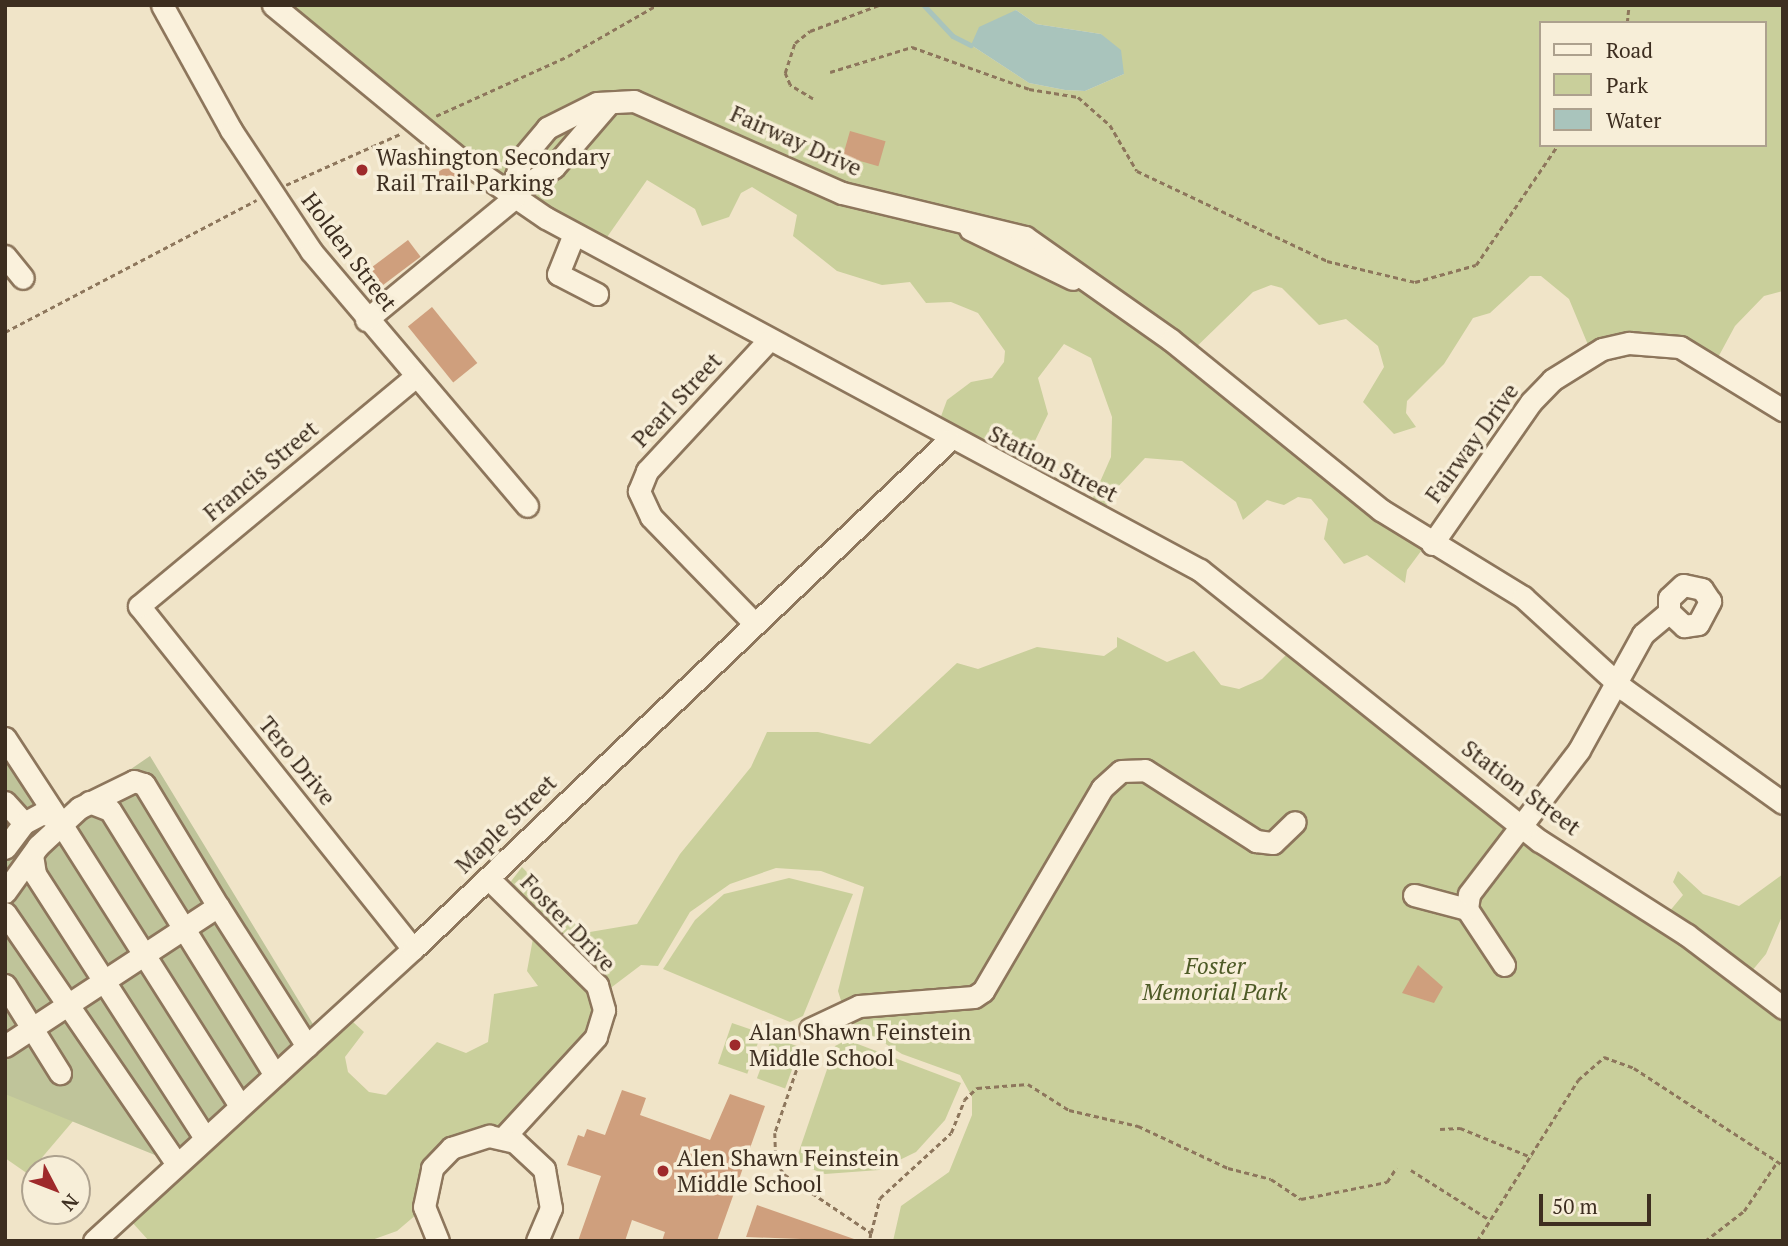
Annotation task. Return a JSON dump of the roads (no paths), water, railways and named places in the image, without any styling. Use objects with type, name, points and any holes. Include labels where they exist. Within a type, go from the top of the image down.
[{"type":"street","name":"Holden Street","points":[[162,5],[271,191],[366,320],[527,506]]},
{"type":"street","name":"Station Street","points":[[273,5],[420,126],[512,196],[574,234],[949,440],[1200,569],[1520,825],[1687,935],[1783,1008]]},
{"type":"street","name":"Fairway Drive","points":[[512,196],[537,138],[569,114],[611,101],[658,107],[842,194],[962,225],[1031,262],[1096,285],[1432,544],[1523,597],[1616,682],[1783,803]]},
{"type":"street","points":[[366,320],[512,196],[554,167],[611,101]]},
{"type":"street","points":[[574,234],[558,274],[597,294]]},
{"type":"street","points":[[5,256],[23,278]]},
{"type":"street","name":"Pearl Street","points":[[755,624],[651,517],[639,491],[647,471],[767,342]]},
{"type":"street","name":"Fairway Drive","points":[[1432,544],[1531,402],[1552,380],[1602,349],[1629,343],[1680,347],[1783,410]]},
{"type":"street","name":"Francis Street","points":[[139,606],[415,377]]},
{"type":"street","name":"Maple Street","points":[[94,1241],[413,949],[949,440]]},
{"type":"street","name":"Tero Drive","points":[[139,606],[413,949]]},
{"type":"street","points":[[1504,965],[1467,909],[1468,894],[1579,750],[1643,634],[1669,612]]},
{"type":"street","points":[[5,738],[141,957],[240,1107]]},
{"type":"street","points":[[810,1029],[859,1006],[974,997],[983,991],[1102,788],[1121,771],[1145,770],[1256,841],[1273,843],[1295,822]]},
{"type":"street","points":[[5,892],[32,855],[89,802],[122,782],[144,784],[307,1046]]},
{"type":"street","points":[[5,802],[24,823]]},
{"type":"street","points":[[89,802],[110,810],[275,1075]]},
{"type":"street","points":[[5,848],[24,823],[43,813],[60,828]]},
{"type":"street","points":[[32,855],[35,874],[205,1138]]},
{"type":"street","name":"Foster Drive","points":[[488,878],[597,985],[604,1010],[596,1037],[503,1138]]},
{"type":"street","points":[[1414,895],[1467,909]]},
{"type":"street","points":[[5,1046],[218,906]]},
{"type":"street","points":[[5,913],[177,1164]]},
{"type":"street","points":[[5,985],[60,1073]]},
{"type":"street","points":[[438,1241],[424,1207],[432,1168],[463,1141],[503,1138],[536,1158],[549,1181],[551,1208],[537,1241]]},
{"type":"water","points":[[1016,10],[1036,24],[1101,34],[1121,50],[1124,74],[1085,91],[1065,90],[1029,83],[971,45],[979,27]]},
{"type":"waterway","points":[[924,5],[953,36],[971,45]]},
{"type":"place","name":"Washington Secondary Rail Trail Parking","points":[[362,170]]},
{"type":"place","name":"Alan Shawn Feinstein Middle School","points":[[735,1045]]},
{"type":"place","name":"Alen Shawn Feinstein Middle School","points":[[663,1171]]},
{"type":"park label","name":"Foster Memorial Park","points":[[1215,979]]}]
